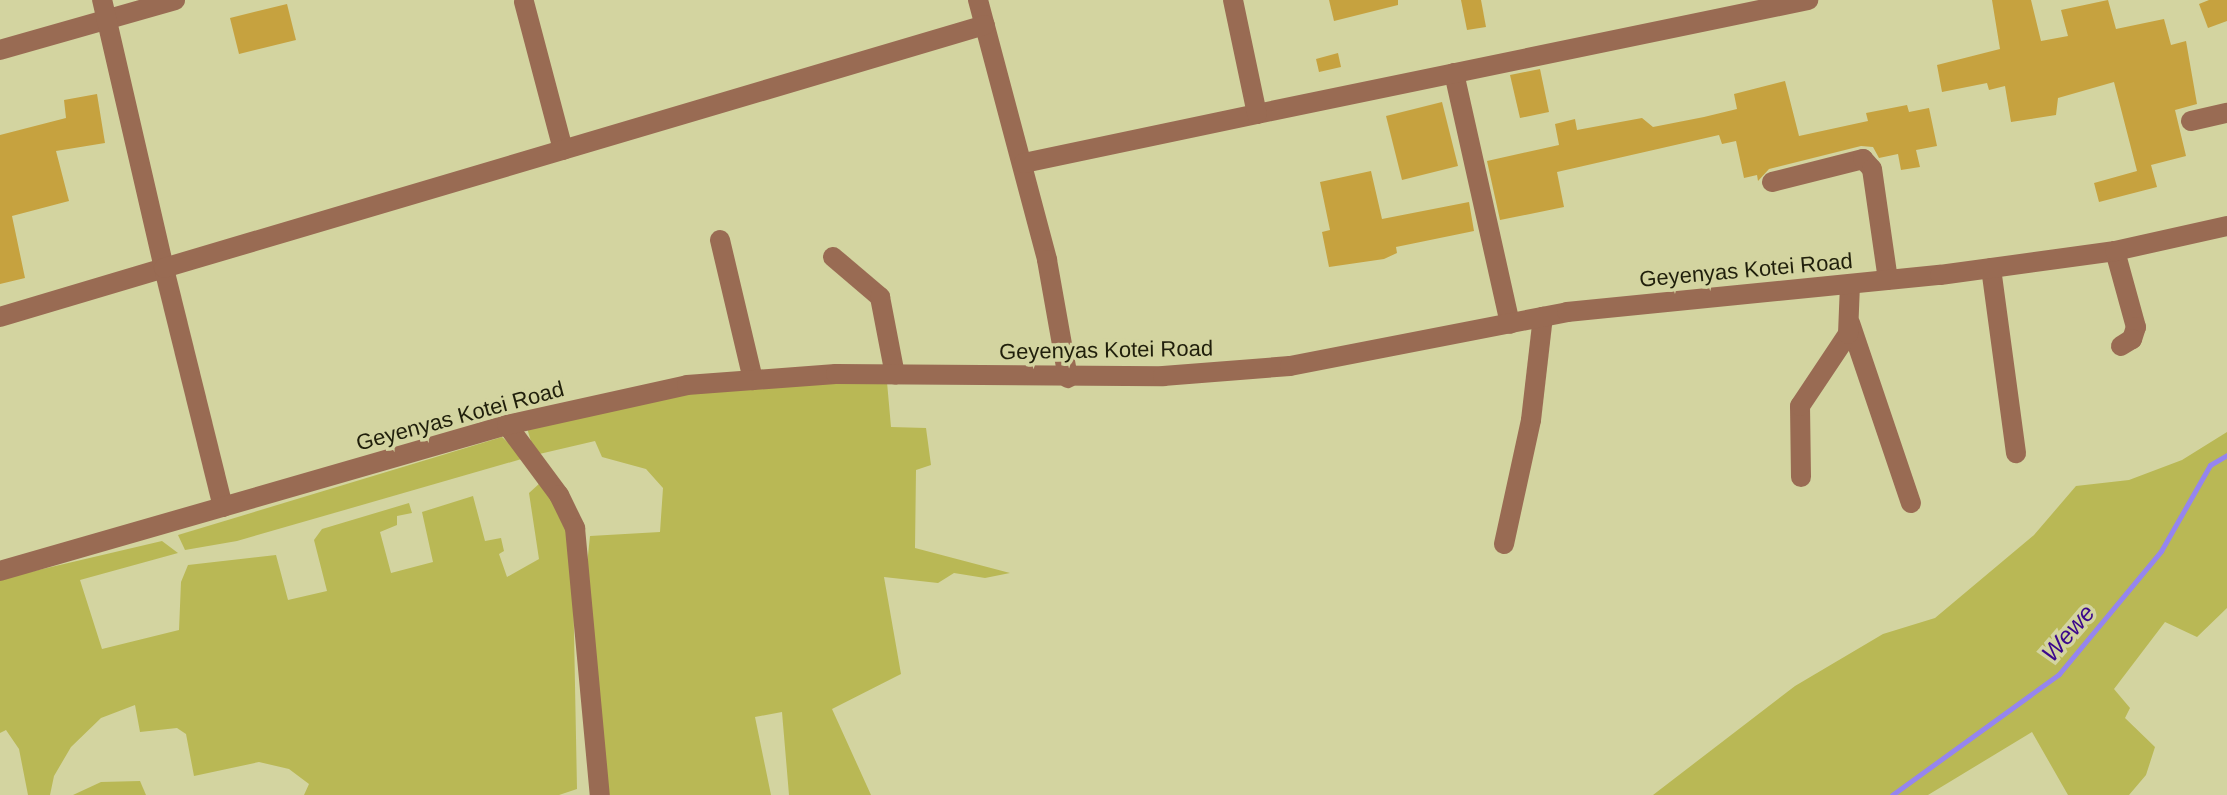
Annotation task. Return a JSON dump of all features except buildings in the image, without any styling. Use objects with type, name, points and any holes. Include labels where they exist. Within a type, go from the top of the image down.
[{"type":"street","points":[[0,50],[104,10],[175,0]]},
{"type":"street","points":[[978,0],[1024,163],[1068,378]]},
{"type":"street","points":[[1233,0],[1257,114]]},
{"type":"street","points":[[1024,163],[1808,0]]},
{"type":"street","points":[[524,2],[563,150]]},
{"type":"street","points":[[104,10],[223,507]]},
{"type":"street","points":[[0,317],[985,25]]},
{"type":"street","points":[[1454,73],[1510,324]]},
{"type":"street","points":[[2191,121],[2227,113]]},
{"type":"street","points":[[1772,182],[1863,159],[1872,169],[1888,280]]},
{"type":"street","name":"Geyenyas Kotei Road","points":[[0,571],[507,425],[648,392],[753,380],[895,375],[1068,378],[1290,366],[1543,317],[1689,297],[1850,285],[1991,268],[2115,251],[2227,226]]},
{"type":"street","points":[[720,240],[753,380]]},
{"type":"street","points":[[2115,251],[2136,327],[2132,339],[2121,346]]},
{"type":"street","points":[[833,257],[880,297],[895,375]]},
{"type":"street","points":[[1991,268],[2016,453]]},
{"type":"street","points":[[1801,477],[1800,406],[1848,334],[1850,285]]},
{"type":"street","points":[[1504,544],[1531,420],[1543,317]]},
{"type":"street","points":[[1850,323],[1911,503]]},
{"type":"street","points":[[507,425],[559,495],[575,528],[600,795]]},
{"type":"shaded area","points":[[796,382],[887,382],[891,427],[926,428],[931,465],[916,470],[915,548],[1010,573],[985,578],[954,573],[938,583],[884,577],[901,674],[832,709],[871,795],[789,795],[782,712],[755,717],[771,795],[599,795],[587,565],[590,536],[660,532],[663,488],[646,469],[602,457],[595,441],[535,455],[527,428],[704,391]]},
{"type":"shaded area","points":[[2227,432],[2227,608],[2197,637],[2165,622],[2114,689],[2130,708],[2125,718],[2155,747],[2146,775],[2129,795],[2068,795],[2032,732],[1928,795],[1653,795],[1795,686],[1883,634],[1935,618],[2034,535],[2076,486],[2129,480],[2182,460]]},
{"type":"shaded area","points":[[502,437],[525,458],[237,541],[185,550],[178,535]]},
{"type":"shaded area","points":[[540,483],[566,511],[573,581],[577,789],[559,795],[304,795],[309,784],[289,769],[259,762],[194,776],[186,734],[177,728],[140,732],[135,705],[101,718],[71,747],[54,776],[50,795],[28,795],[19,749],[6,730],[0,733],[0,579],[162,541],[178,553],[80,580],[102,649],[179,630],[181,582],[188,565],[276,555],[288,600],[327,591],[314,540],[322,529],[409,503],[412,513],[397,516],[397,525],[380,532],[391,573],[433,562],[422,512],[473,496],[485,541],[501,538],[504,551],[499,554],[507,577],[539,559],[529,493]]},
{"type":"shaded area","points":[[140,781],[146,795],[73,795],[101,782]]},
{"type":"waterway","name":"Wewe","points":[[1892,795],[2059,674],[2161,551],[2210,465],[2227,455]]}]
